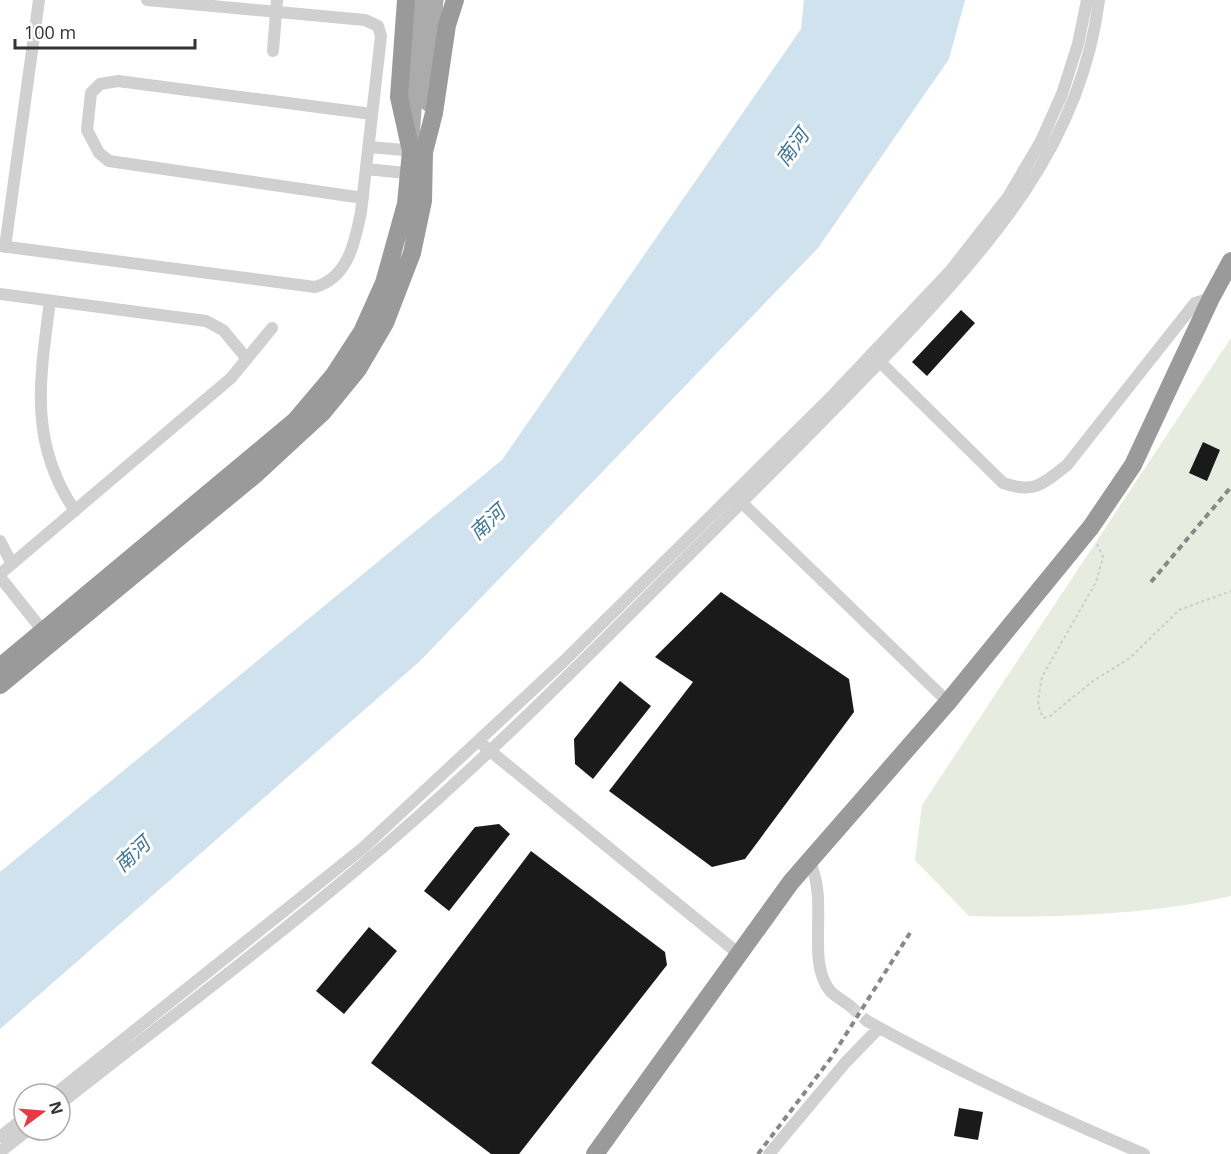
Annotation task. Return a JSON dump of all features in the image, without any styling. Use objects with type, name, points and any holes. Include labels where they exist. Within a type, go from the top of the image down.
[{"type":"highway","points":[[0,685],[257,473],[322,413],[358,369],[385,323],[412,253],[423,201],[417,174],[417,151],[399,97],[406,0]]},
{"type":"highway","points":[[417,151],[434,113],[447,25],[455,0]]},
{"type":"highway","points":[[0,667],[295,421],[334,375],[362,332],[384,283],[406,204],[417,174]]},
{"type":"highway","points":[[595,1154],[786,873],[1006,633],[1091,527],[1133,465],[1211,298],[1231,261]]},
{"type":"highway","points":[[580,1154],[735,951],[944,699]]},
{"type":"main road","points":[[417,151],[422,0]]},
{"type":"main road","points":[[417,151],[436,0]]},
{"type":"street","points":[[39,0],[3,246],[315,287],[330,283],[344,266],[356,238],[363,198],[381,36],[378,26],[364,20],[277,6],[147,0]]},
{"type":"street","points":[[876,358],[951,270],[1008,197],[1041,141],[1062,94],[1078,44],[1087,0]]},
{"type":"street","points":[[72,1094],[368,860],[489,750],[876,358],[962,275],[994,236],[1031,184],[1068,112],[1085,65],[1099,0]]},
{"type":"street","points":[[273,51],[277,6]]},
{"type":"street","points":[[363,198],[109,161],[99,153],[87,130],[91,93],[100,84],[118,81],[372,114]]},
{"type":"street","points":[[369,147],[417,151]]},
{"type":"street","points":[[366,169],[417,174]]},
{"type":"street","points":[[0,294],[206,321],[223,330],[247,359]]},
{"type":"street","points":[[876,358],[1003,483],[1021,489],[1042,485],[1067,465],[1195,303],[1211,298]]},
{"type":"street","points":[[50,301],[40,372],[40,420],[43,440],[53,472],[75,511]]},
{"type":"street","points":[[43,631],[0,575],[231,378],[272,328]]},
{"type":"street","points":[[738,498],[944,699]]},
{"type":"street","points":[[70,1082],[363,848],[738,498]]},
{"type":"street","points":[[0,541],[12,564]]},
{"type":"street","points":[[478,741],[735,951]]},
{"type":"street","points":[[809,861],[816,875],[820,918],[818,950],[822,971],[830,990],[849,1005]]},
{"type":"street","points":[[867,1021],[1062,1119],[1144,1154]]},
{"type":"street","points":[[769,1154],[845,1063],[879,1028]]},
{"type":"street","points":[[0,1137],[12,1128]]},
{"type":"street","points":[[0,1152],[13,1142]]},
{"type":"path","points":[[1091,527],[1103,557],[1095,582],[1079,615],[1042,677],[1038,701],[1044,718],[1050,716],[1093,681],[1130,658],[1179,610],[1231,591]]},
{"type":"shaded area","points":[[1231,338],[1231,896],[1168,907],[1101,914],[969,916],[915,860],[922,805]]},
{"type":"water","name":"南河","points":[[804,0],[965,0],[949,59],[818,248],[420,661],[0,1029],[0,872],[502,460],[801,29]]},
{"type":"building","points":[[961,310],[975,323],[927,376],[912,362]]},
{"type":"building","points":[[1203,442],[1220,450],[1207,481],[1189,473]]},
{"type":"building","points":[[721,592],[849,679],[854,712],[745,859],[712,867],[609,791],[693,682],[655,657]]},
{"type":"building","points":[[620,681],[651,706],[593,779],[575,764],[574,739]]},
{"type":"building","points":[[499,824],[510,834],[449,911],[424,891],[475,827]]},
{"type":"building","points":[[531,851],[665,952],[667,965],[519,1154],[491,1154],[371,1063]]},
{"type":"building","points":[[369,927],[397,951],[344,1014],[316,991]]},
{"type":"building","points":[[959,1108],[983,1112],[978,1140],[954,1136]]},
{"type":"tunnel","points":[[849,1005],[867,1021]]},
{"type":"railway","points":[[1151,582],[1231,487]]},
{"type":"railway","points":[[758,1154],[831,1058],[910,933]]}]
